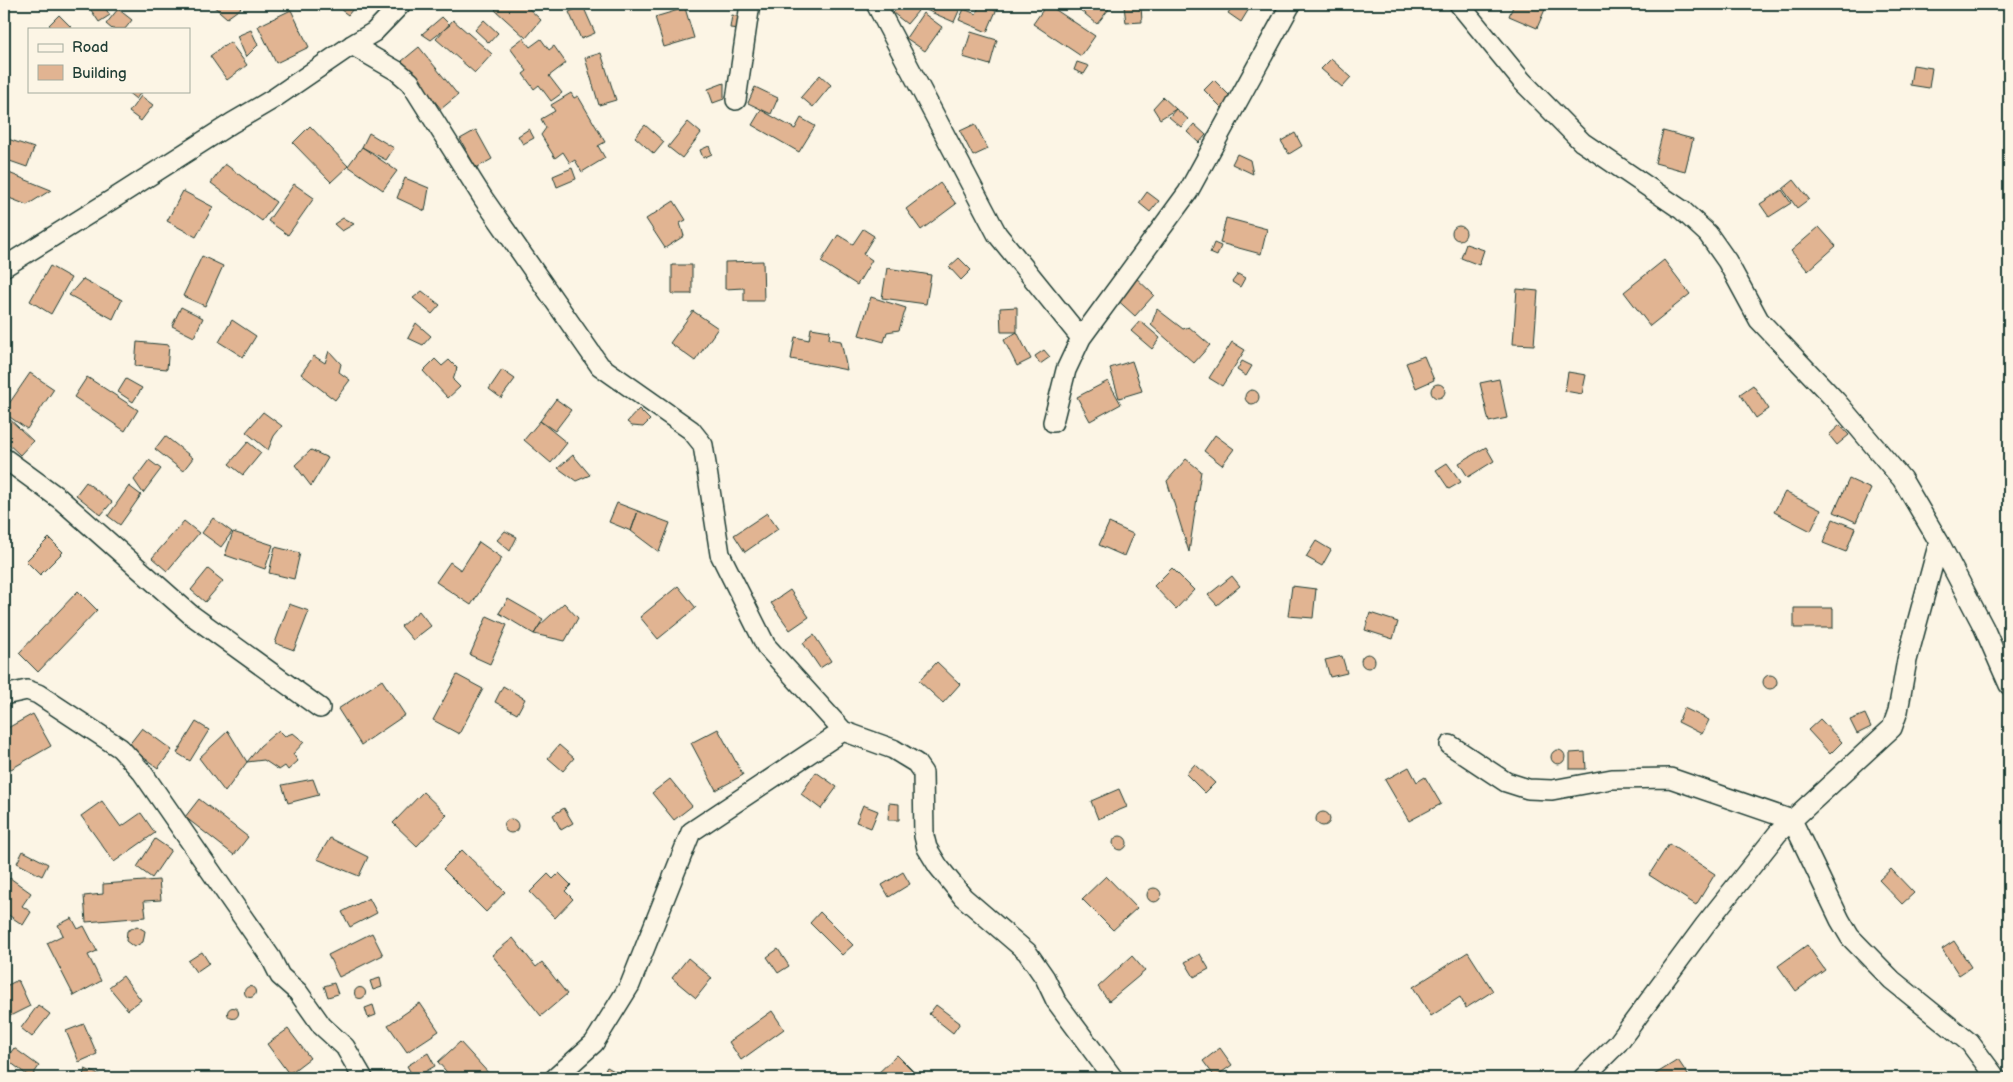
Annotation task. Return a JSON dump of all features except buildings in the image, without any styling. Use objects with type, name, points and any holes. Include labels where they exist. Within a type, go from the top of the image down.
[{"type":"street","points":[[4,267],[232,122],[272,99],[352,44],[374,32],[401,4]]},
{"type":"street","points":[[736,100],[750,4]]},
{"type":"street","points":[[876,4],[997,234],[1081,338]]},
{"type":"street","points":[[1053,422],[1066,370],[1081,338],[1188,192],[1291,4]]},
{"type":"street","points":[[1460,4],[1522,80],[1582,142],[1682,210],[1708,234],[1727,261],[1759,320],[1836,401],[1902,479],[1939,542],[1984,628],[2009,685]]},
{"type":"street","points":[[352,44],[397,71],[410,82],[483,198],[600,366],[691,430],[703,445],[720,554],[766,646],[843,732],[893,749],[916,763],[923,773],[924,836],[927,848],[938,866],[964,897],[1027,952],[1045,978],[1056,1001],[1113,1078]]},
{"type":"street","points":[[4,458],[60,499],[190,614],[320,708]]},
{"type":"street","points":[[1583,1078],[1618,1043],[1705,925],[1778,833],[1894,724],[1907,660],[1939,542]]},
{"type":"street","points":[[4,695],[27,690],[38,694],[120,748],[132,760],[271,958],[280,976],[298,992],[322,1026],[345,1047],[363,1078]]},
{"type":"street","points":[[555,1078],[594,1043],[630,985],[691,832],[843,732]]},
{"type":"street","points":[[1450,745],[1506,782],[1528,789],[1552,790],[1612,780],[1670,778],[1792,820],[1850,937],[1892,980],[1970,1043],[1996,1078]]}]
